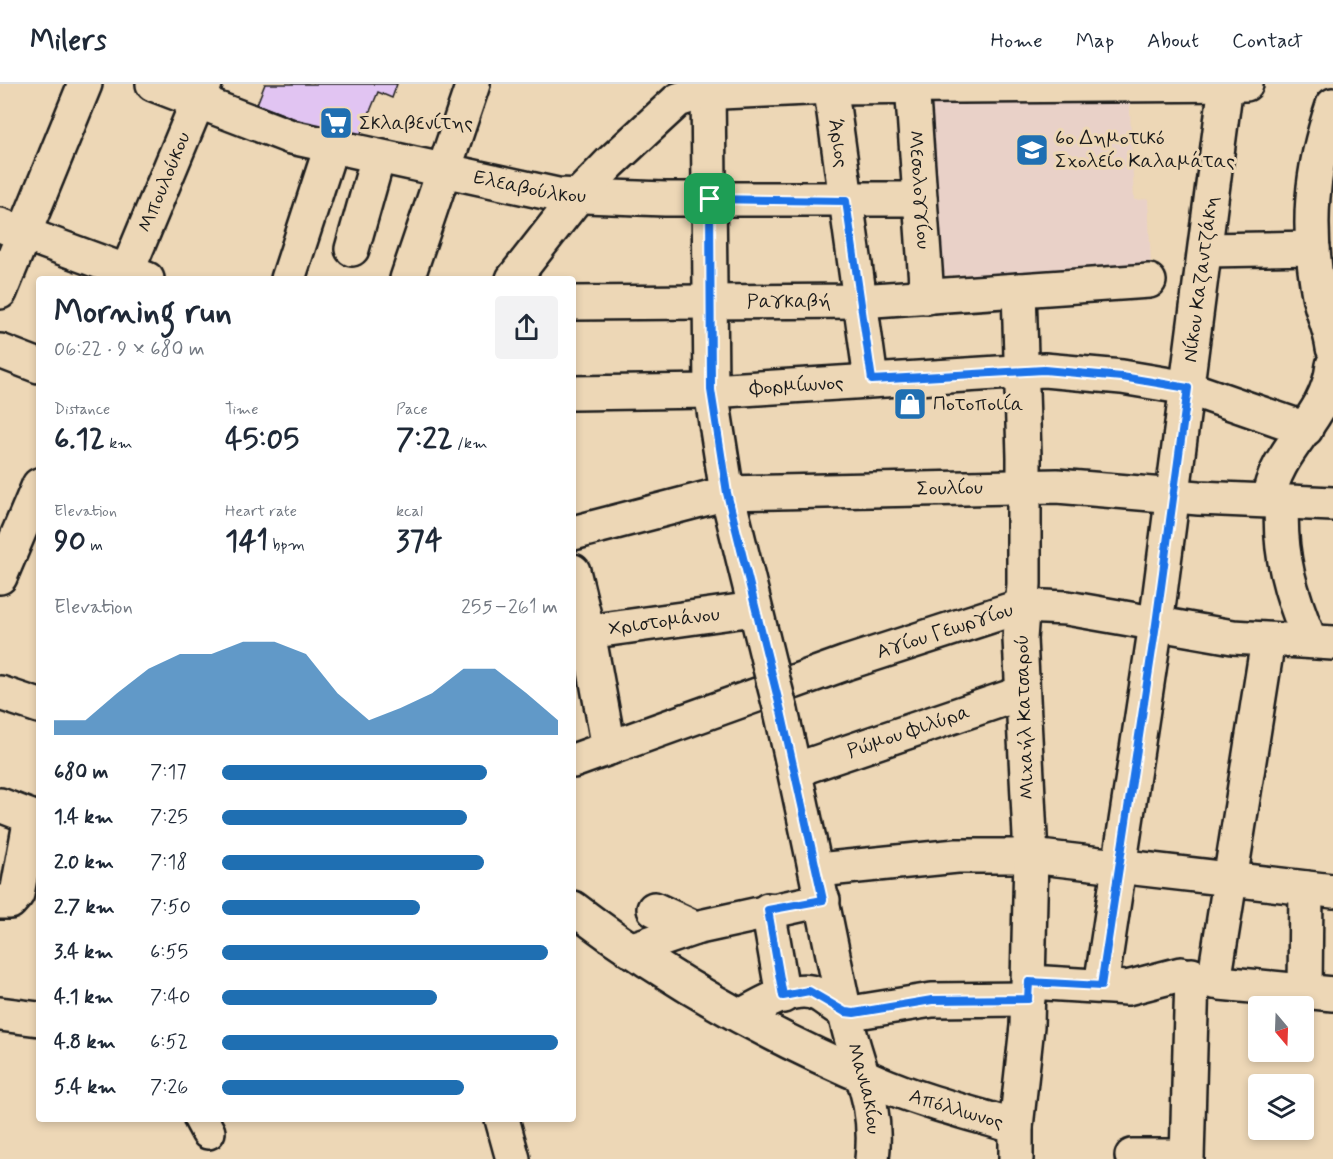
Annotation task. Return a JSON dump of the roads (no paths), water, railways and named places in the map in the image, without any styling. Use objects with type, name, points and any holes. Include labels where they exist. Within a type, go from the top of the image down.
[{"type":"street","points":[[0,292],[11,230],[85,84]]},
{"type":"street","name":"Ελεαβούλκου","points":[[153,84],[202,93],[288,136],[540,192],[578,196],[710,199],[846,201],[920,199]]},
{"type":"street","points":[[413,276],[442,171],[473,84]]},
{"type":"street","name":"Νίκου Καζαντζάκη","points":[[1101,986],[1156,624],[1226,84]]},
{"type":"street","points":[[515,276],[578,196],[610,163],[678,100],[708,87],[1246,84]]},
{"type":"street","name":"Άριος","points":[[830,85],[872,380]]},
{"type":"street","name":"Μεσολογγίου","points":[[912,85],[927,297]]},
{"type":"street","name":"Μανιακίου","points":[[708,87],[711,390],[727,493],[795,770],[845,1012],[873,1112],[872,1159]]},
{"type":"street","name":"Μπουλούκου","points":[[133,276],[202,93]]},
{"type":"street","points":[[1333,105],[1313,178],[1313,248],[1319,295],[1333,348]]},
{"type":"street","points":[[289,276],[331,147]]},
{"type":"street","points":[[352,249],[378,156]]},
{"type":"street","points":[[11,230],[133,276]]},
{"type":"street","points":[[1206,250],[1313,248]]},
{"type":"street","name":"Ραγκαβή","points":[[576,303],[711,304],[860,301],[1149,281]]},
{"type":"street","name":"Μιχαήλ Κατσαρού","points":[[1016,1143],[1029,990],[1031,856],[1022,693],[1024,486],[1023,370],[1019,290]]},
{"type":"street","points":[[0,351],[36,365]]},
{"type":"street","points":[[1322,642],[1286,576],[1275,501],[1274,474],[1287,452],[1306,429],[1326,395],[1333,365]]},
{"type":"street","name":"Φορμίωνος","points":[[576,393],[711,390],[1023,370],[1097,374],[1188,388],[1306,429]]},
{"type":"street","name":"Σουλίου","points":[[576,531],[727,493],[1024,486],[1100,488],[1173,495],[1333,504]]},
{"type":"street","points":[[0,577],[18,545],[36,494]]},
{"type":"street","points":[[576,598],[580,633],[609,748]]},
{"type":"street","name":"Αγίου Γεωργίου","points":[[576,760],[910,640],[1022,606],[1067,608],[1221,636],[1322,642]]},
{"type":"street","name":"Χριστομάνου","points":[[580,633],[754,609]]},
{"type":"street","points":[[1132,1156],[1187,1158],[1203,979],[1230,879],[1268,640]]},
{"type":"street","points":[[0,693],[36,705]]},
{"type":"street","name":"Ρώμου Φιλύρα","points":[[795,770],[1022,693]]},
{"type":"street","points":[[0,806],[35,818],[17,894],[10,902],[0,902]]},
{"type":"street","points":[[630,950],[695,928],[768,910],[820,885],[957,856],[1031,856],[1326,890],[1319,993],[1175,975],[1136,987],[1101,986],[1029,990],[932,1000],[854,1013],[845,1012],[809,991],[783,996],[741,1016]]},
{"type":"street","points":[[654,909],[695,928]]},
{"type":"street","name":"Απόλλωνος","points":[[576,910],[630,950],[706,998],[864,1076],[909,1093],[1016,1143]]},
{"type":"street","points":[[768,910],[783,996]]},
{"type":"street","points":[[0,1014],[36,1019]]},
{"type":"street","points":[[503,1122],[513,1159]]},
{"type":"place","name":"Σκλαβενίτης","points":[[336,123]]},
{"type":"place","name":"6ο Δημοτικό Σχολείο Καλαμάτας","points":[[1032,150]]},
{"type":"place","name":"Ποτοποιία","points":[[910,404]]}]
